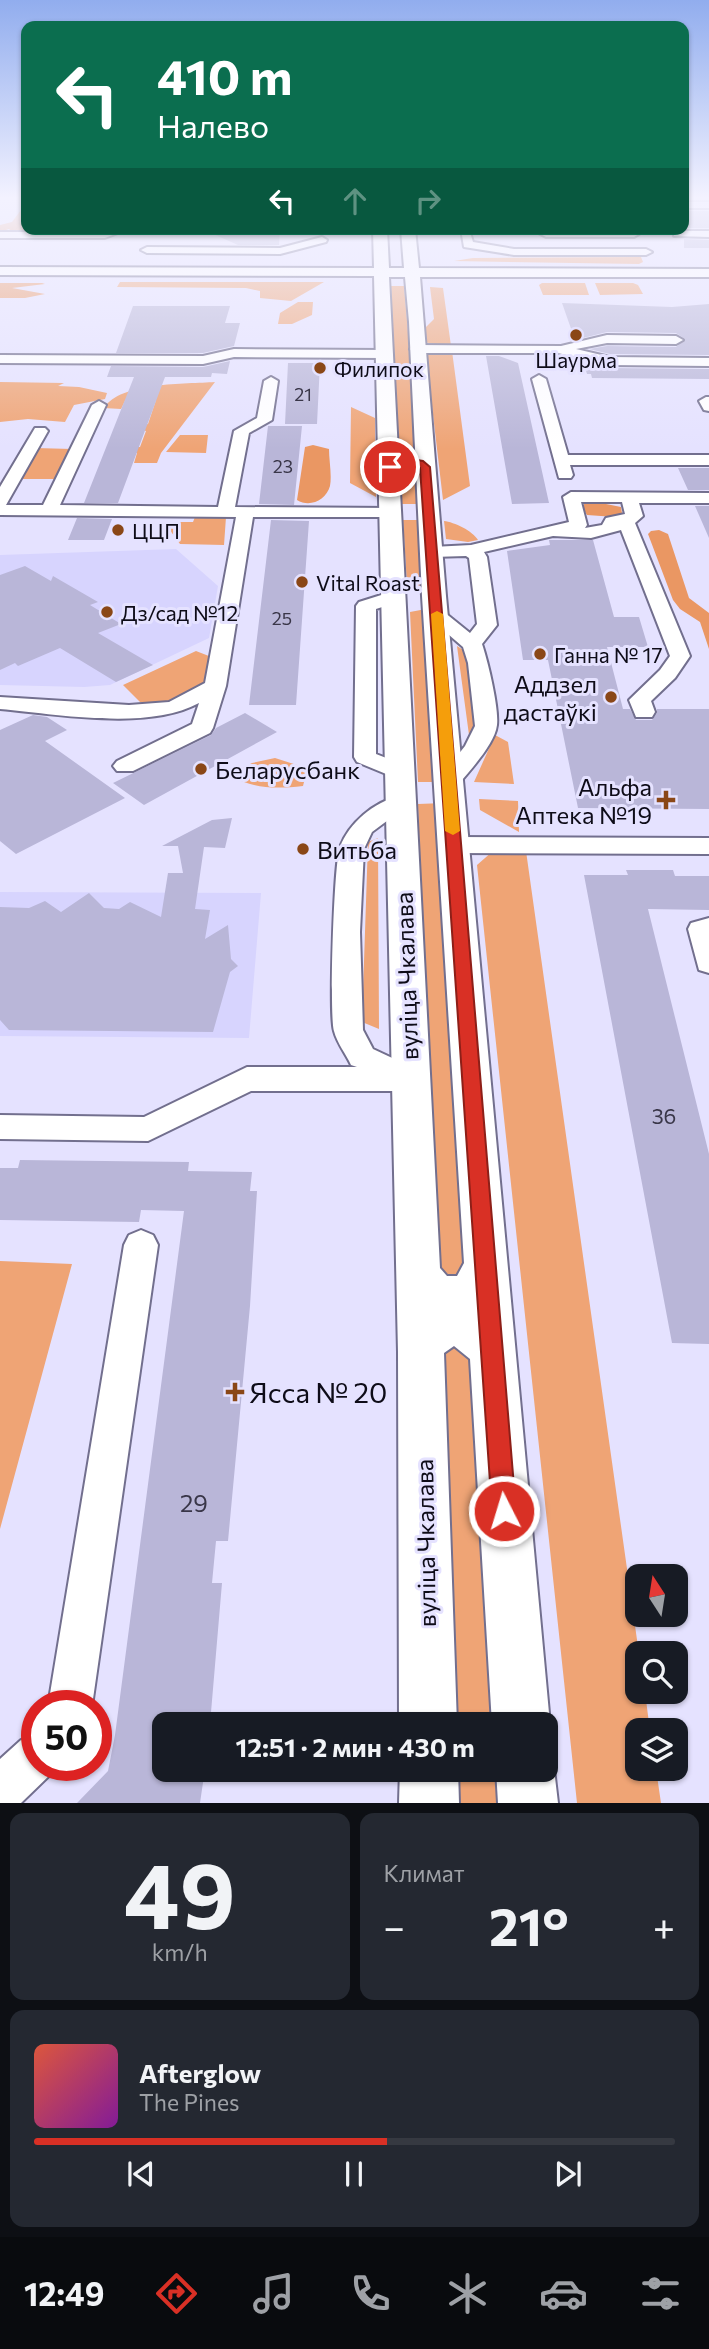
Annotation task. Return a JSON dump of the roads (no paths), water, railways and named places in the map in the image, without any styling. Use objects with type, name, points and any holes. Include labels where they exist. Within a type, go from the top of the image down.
[{"type":"main road","points":[[365,281],[383,292]]},
{"type":"main road","name":"вуліца Чкалава","points":[[383,281],[421,1352],[428,1712]]},
{"type":"main road","points":[[413,281],[484,1266],[520,1712]]},
{"type":"main road","points":[[390,457],[419,463],[424,457]]},
{"type":"main road","points":[[394,597],[436,606]]},
{"type":"main road","points":[[417,1265],[424,1284],[443,1296],[455,1297],[478,1287],[484,1277],[484,1266]]},
{"type":"main road","points":[[421,1352],[425,1340],[433,1332],[457,1325],[478,1334],[491,1352]]},
{"type":"main road","points":[[429,1782],[429,1803]]},
{"type":"main road","points":[[526,1782],[528,1803]]},
{"type":"lane","points":[[417,349],[558,349],[607,339],[676,340]]},
{"type":"lane","points":[[558,349],[610,361],[709,362]]},
{"type":"lane","points":[[0,359],[204,360],[234,353],[386,354]]},
{"type":"lane","points":[[539,379],[578,525]]},
{"type":"lane","points":[[225,513],[242,431],[264,420],[271,381]]},
{"type":"lane","points":[[49,510],[99,405]]},
{"type":"lane","points":[[0,502],[40,430]]},
{"type":"lane","points":[[560,460],[709,460]]},
{"type":"lane","points":[[571,497],[709,498]]},
{"type":"lane","points":[[553,531],[574,535],[634,516],[629,498]]},
{"type":"lane","points":[[0,510],[392,513]]},
{"type":"lane","points":[[125,765],[202,728],[215,686],[245,513]]},
{"type":"lane","points":[[432,552],[471,550],[578,525],[613,524]]},
{"type":"lane","points":[[613,524],[680,656],[668,674],[640,700],[644,712]]},
{"type":"lane","points":[[471,550],[478,557],[487,625],[472,645]]},
{"type":"lane","points":[[394,597],[366,606],[365,757],[399,787],[362,828],[351,849],[347,932],[348,1030],[362,1057],[410,1079]]},
{"type":"lane","points":[[436,606],[472,645],[478,663],[486,726],[475,748],[450,780]]},
{"type":"lane","points":[[0,703],[129,712],[174,708],[215,686]]},
{"type":"lane","points":[[0,715],[25,704]]},
{"type":"lane","points":[[454,845],[709,846]]},
{"type":"lane","points":[[709,927],[701,929],[701,935],[709,962]]},
{"type":"lane","points":[[0,1127],[148,1129],[247,1079],[410,1079]]},
{"type":"lane","points":[[71,1690],[141,1245]]},
{"type":"lane","points":[[0,1791],[21,1771]]},
{"type":"place","name":"Шаурма","points":[[576,335]]},
{"type":"place","name":"Филипок","points":[[320,368]]},
{"type":"place","name":"ЦЦП","points":[[118,530]]},
{"type":"place","name":"Vital Roast","points":[[302,582]]},
{"type":"place","name":"Дз/сад №12","points":[[107,612]]},
{"type":"place","name":"Ганна № 17","points":[[540,654]]},
{"type":"place","name":"Аддзел дастаўкі","points":[[611,697]]},
{"type":"place","name":"Беларусбанк","points":[[201,769]]},
{"type":"place","name":"Альфа Аптека №19","points":[[666,800]]},
{"type":"place","name":"Витьба","points":[[303,849]]},
{"type":"place","name":"Ясса № 20","points":[[235,1392]]}]
